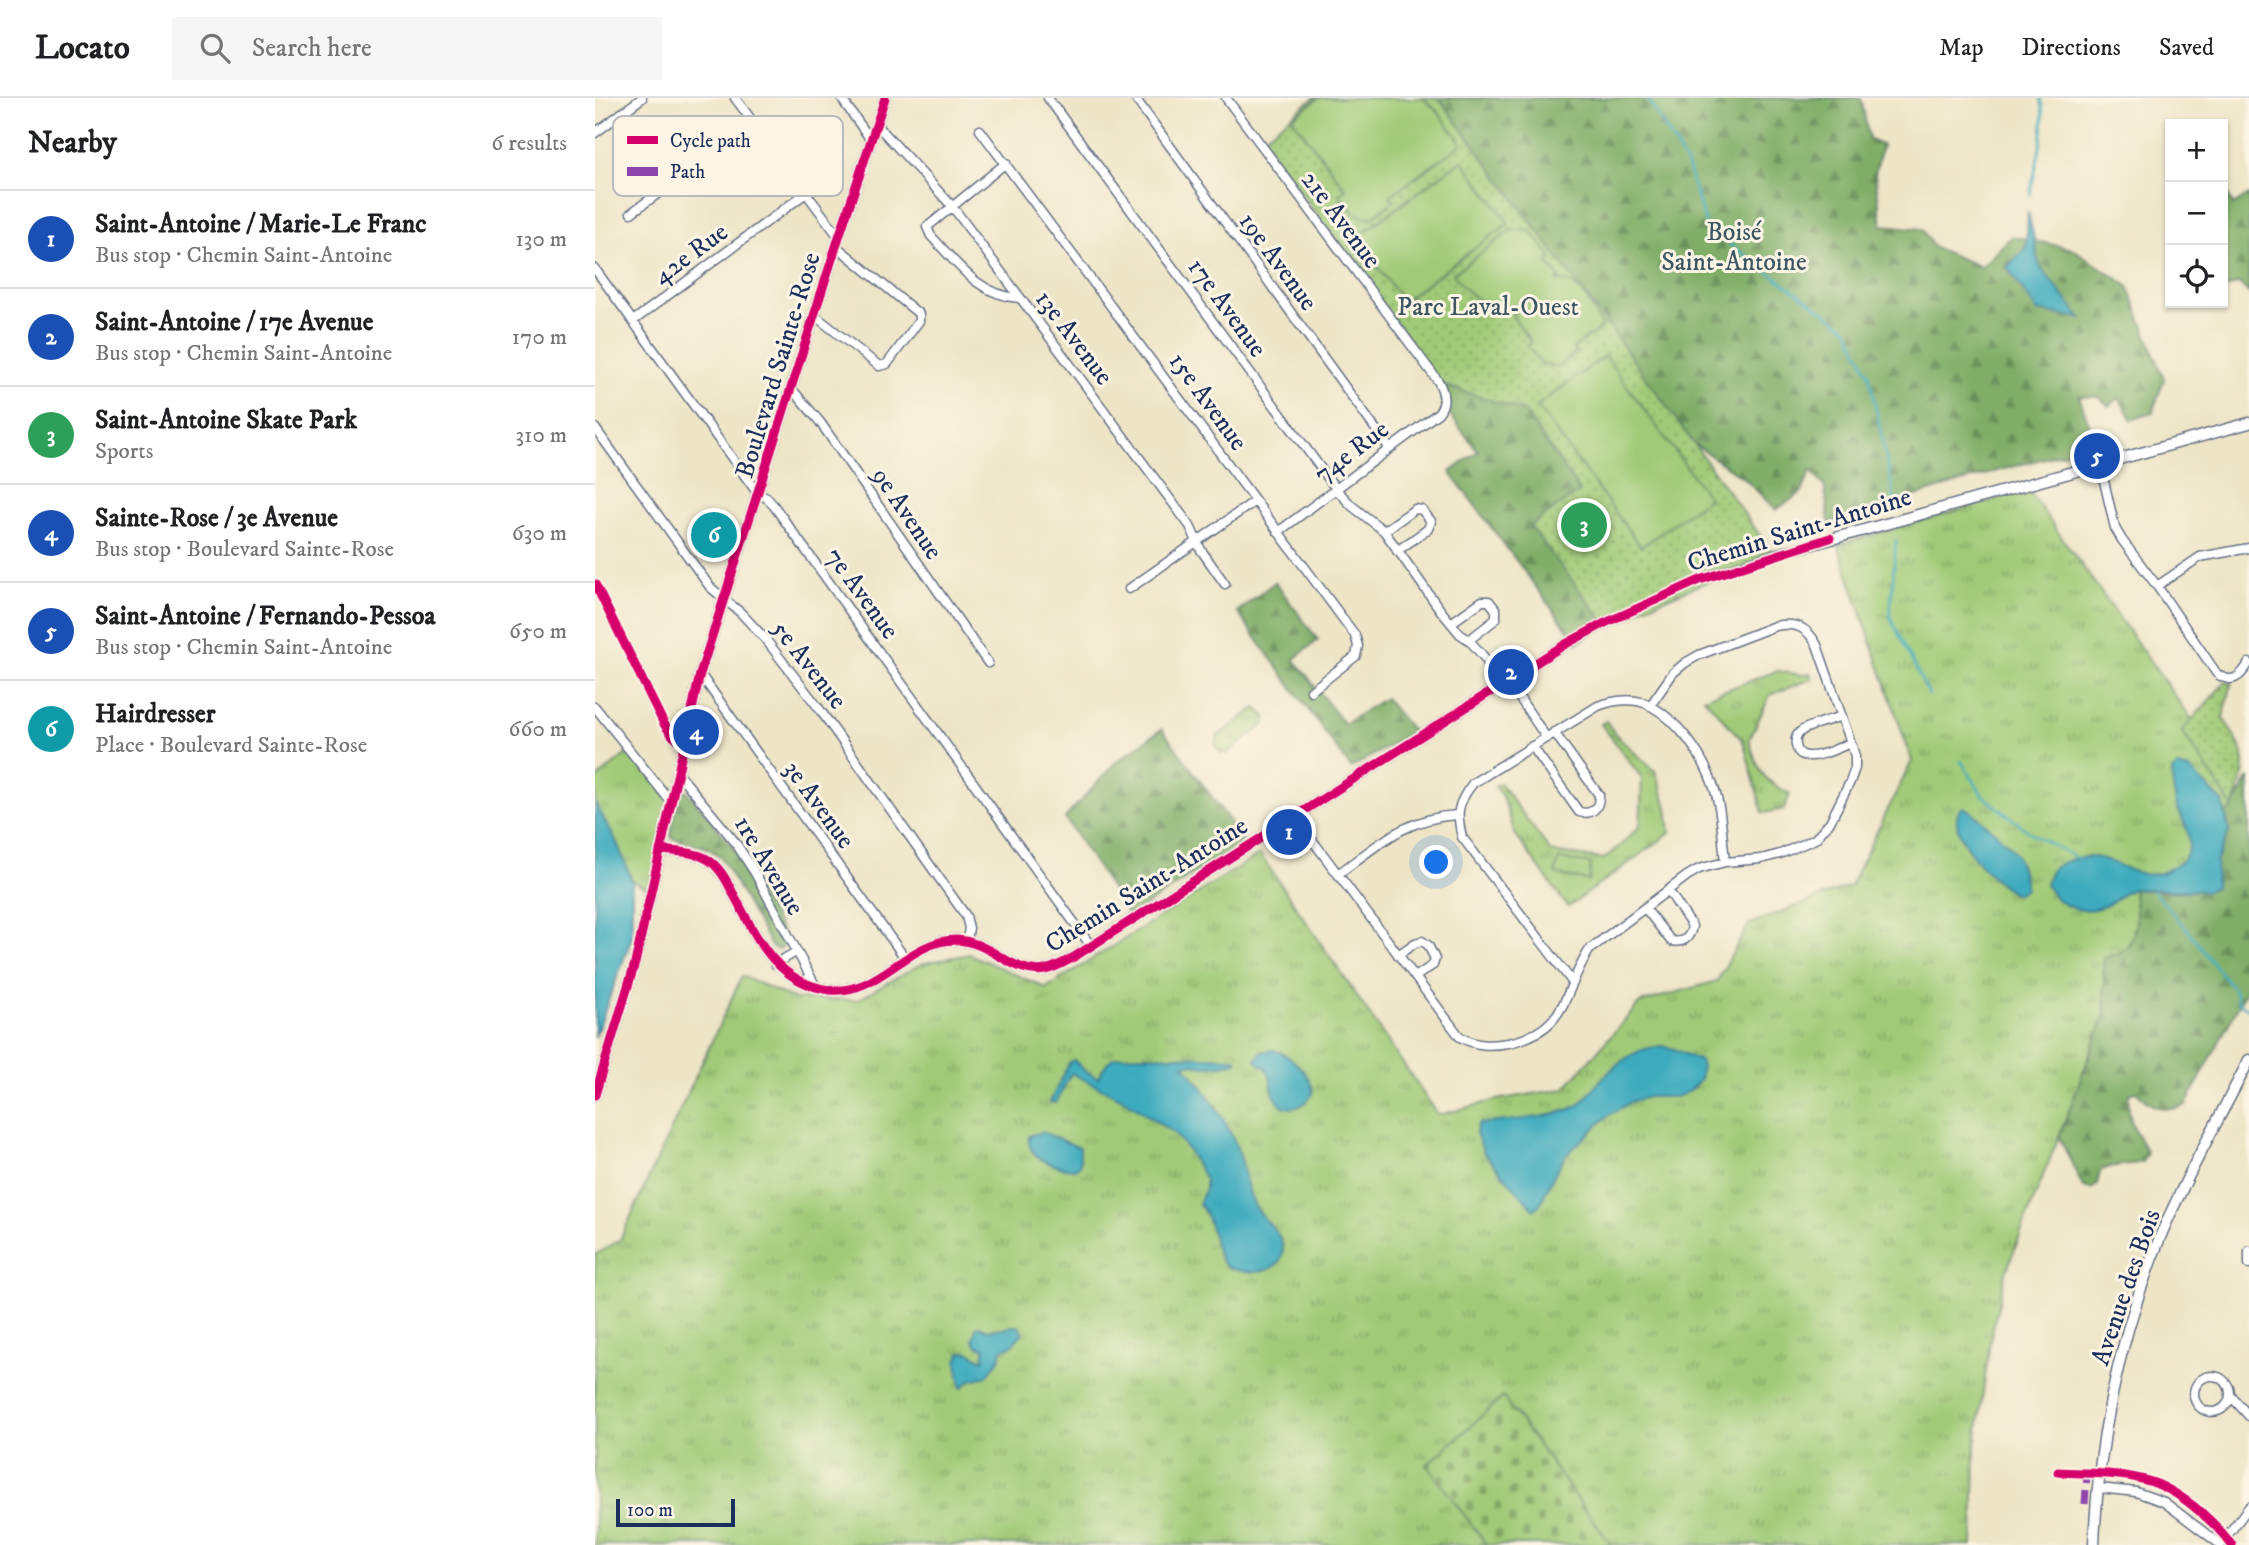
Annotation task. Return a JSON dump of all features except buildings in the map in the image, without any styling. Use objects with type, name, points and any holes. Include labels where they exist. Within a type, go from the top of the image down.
[{"type":"street","points":[[618,116],[642,98]]},
{"type":"street","points":[[736,98],[749,116]]},
{"type":"street","points":[[841,98],[871,140]]},
{"type":"street","name":"Boulevard Sainte-Rose","points":[[595,1096],[635,963],[700,674],[885,98]]},
{"type":"street","name":"17e Avenue","points":[[1048,98],[1336,489],[1352,506],[1384,531],[1451,623],[1505,682],[1546,737]]},
{"type":"street","name":"19e Avenue","points":[[1135,98],[1390,449]]},
{"type":"street","name":"21e Avenue","points":[[1230,99],[1438,381],[1444,400]]},
{"type":"street","points":[[595,133],[613,120]]},
{"type":"street","name":"13e Avenue","points":[[877,125],[952,206],[1182,515],[1201,550],[1225,584]]},
{"type":"street","name":"15e Avenue","points":[[980,130],[1357,640],[1356,656],[1311,691]]},
{"type":"street","points":[[1006,163],[927,227],[931,236],[977,283],[1003,296],[1019,298]]},
{"type":"street","points":[[631,213],[655,196]]},
{"type":"street","name":"42e Rue","points":[[633,321],[803,196]]},
{"type":"street","points":[[807,196],[837,242],[919,314],[919,321],[887,364],[879,366],[814,315]]},
{"type":"street","name":"7e Avenue","points":[[595,269],[758,494],[767,498],[774,506],[1091,946]]},
{"type":"street","name":"9e Avenue","points":[[791,388],[820,422],[988,663]]},
{"type":"street","name":"74e Rue","points":[[1278,532],[1438,413],[1444,400]]},
{"type":"street","name":"Chemin Saint-Antoine","points":[[660,850],[691,853],[715,865],[775,964],[798,980],[816,987],[831,990],[856,987],[883,975],[905,958],[932,943],[946,940],[967,940],[988,948],[1023,969],[1046,970],[1091,946],[1505,682],[1605,623],[1706,578],[1774,555],[2249,423]]},
{"type":"street","name":"5e Avenue","points":[[595,428],[709,587],[741,613],[811,697],[952,894],[966,916],[969,928],[967,940]]},
{"type":"street","points":[[2100,464],[2115,528],[2217,674],[2224,679],[2233,680],[2242,675],[2249,663]]},
{"type":"street","points":[[1129,589],[1255,501]]},
{"type":"street","points":[[1384,531],[1415,509],[1422,510],[1431,521],[1428,529],[1397,551]]},
{"type":"street","points":[[2157,586],[2200,557],[2249,548]]},
{"type":"street","points":[[595,584],[664,724],[673,736],[684,744]]},
{"type":"street","points":[[1451,623],[1482,601],[1489,601],[1496,610],[1496,619],[1469,640]]},
{"type":"street","points":[[1294,817],[1460,1037],[1471,1044],[1512,1042],[1541,1031],[1561,1010],[1583,959],[1599,940],[1699,869],[1725,862],[1761,859],[1805,845],[1824,831],[1850,782],[1855,756],[1851,743],[1817,645],[1810,632],[1800,626],[1775,626],[1699,655],[1673,673],[1650,706]]},
{"type":"street","name":"3e Avenue","points":[[700,674],[905,958]]},
{"type":"street","points":[[1573,984],[1462,837],[1457,815],[1462,798],[1473,783],[1598,706],[1610,701],[1635,701],[1650,706],[1679,730],[1708,773],[1717,797],[1725,862]]},
{"type":"street","points":[[595,707],[671,802]]},
{"type":"street","points":[[1842,716],[1800,732],[1796,738],[1796,746],[1805,756],[1812,756],[1851,743]]},
{"type":"street","points":[[1532,746],[1572,806],[1586,814],[1595,811],[1599,804],[1599,795],[1554,732]]},
{"type":"street","name":"1re Avenue","points":[[677,773],[735,842],[755,873],[816,987]]},
{"type":"street","points":[[1338,874],[1405,827],[1436,816],[1457,815]]},
{"type":"street","points":[[1645,908],[1671,941],[1686,940],[1691,934],[1692,926],[1668,890]]},
{"type":"street","points":[[1398,955],[1415,943],[1422,941],[1428,945],[1435,959],[1433,965],[1415,977]]},
{"type":"street","points":[[775,964],[796,951]]},
{"type":"street","name":"Avenue des Bois","points":[[2094,1545],[2113,1389],[2139,1293],[2168,1221],[2249,1060]]},
{"type":"street","points":[[2249,1251],[2249,1264]]},
{"type":"street","points":[[2230,1395],[2221,1410],[2209,1412],[2198,1406],[2193,1395],[2200,1379],[2211,1376],[2223,1379],[2230,1395],[2249,1416]]},
{"type":"street","points":[[2099,1488],[2136,1492],[2159,1499],[2176,1509],[2220,1545],[2249,1507]]},
{"type":"green space","name":"Parc Laval-Ouest","points":[[1314,98],[1439,98],[1774,555],[1605,623],[1530,526],[1580,491],[1524,411],[1441,384],[1262,139]]},
{"type":"green space","points":[[1319,98],[1423,98],[1438,112],[1462,144],[1390,196],[1394,201],[1371,218],[1355,214],[1339,194],[1346,189],[1292,118]]},
{"type":"green space","name":"Boisé Saint-Antoine","points":[[1439,98],[1861,98],[1869,140],[1882,145],[1875,174],[1882,225],[1922,229],[1933,247],[1981,267],[2012,236],[2073,249],[2128,286],[2164,379],[2153,412],[2132,420],[2119,398],[2109,406],[2099,397],[2079,396],[2096,444],[1997,471],[1829,523],[1825,488],[1811,470],[1802,492],[1776,510],[1746,480],[1694,444]]},
{"type":"green space","points":[[1462,160],[1509,223],[1403,301],[1356,238]]},
{"type":"green space","points":[[2228,195],[2233,205],[2249,195],[2249,293],[2239,283],[2228,288]]},
{"type":"green space","points":[[1513,229],[1531,231],[1552,258],[1547,262],[1560,278],[1556,281],[1565,281],[1579,289],[1590,303],[1602,327],[1573,348],[1576,353],[1558,367],[1541,364],[1527,345],[1531,342],[1512,315],[1525,302],[1504,308],[1484,303],[1467,291],[1453,274]]},
{"type":"green space","points":[[1605,356],[1709,498],[1641,547],[1537,406]]},
{"type":"green space","points":[[1441,384],[1524,410],[1580,491],[1605,623],[1578,643],[1450,472],[1478,451],[1443,406]]},
{"type":"green space","points":[[2028,490],[2192,720],[2182,732],[2249,828],[2089,1061],[2030,1209],[2005,1275],[1990,1341],[1975,1450],[1973,1545],[595,1545],[595,1255],[620,1240],[742,976],[794,999],[857,1000],[921,964],[969,954],[1046,988],[1260,854],[1438,1115],[1501,1099],[1564,1089],[1640,1003],[1717,981],[1749,924],[1850,886],[1912,761],[1838,545]]},
{"type":"green space","points":[[1582,506],[1592,512],[1594,520],[1600,519],[1603,532],[1590,536],[1579,545],[1571,538],[1569,527],[1562,521]]},
{"type":"green space","points":[[1275,582],[1318,640],[1294,659],[1344,724],[1385,698],[1413,732],[1351,768],[1237,612]]},
{"type":"green space","points":[[1777,671],[1802,675],[1810,673],[1812,679],[1770,695],[1749,740],[1762,773],[1773,784],[1790,794],[1784,809],[1763,813],[1743,741],[1704,698]]},
{"type":"green space","points":[[2226,681],[2232,683],[2223,718],[2238,742],[2244,760],[2242,779],[2233,808],[2182,731]]},
{"type":"green space","points":[[1256,708],[1266,717],[1265,724],[1228,753],[1220,753],[1215,744],[1218,736]]},
{"type":"green space","points":[[1606,721],[1616,735],[1655,771],[1667,807],[1670,833],[1568,907],[1516,836],[1503,798],[1495,786],[1500,783],[1551,852],[1604,859],[1640,826],[1642,778],[1601,724]]},
{"type":"green space","points":[[1162,729],[1244,841],[1129,916],[1065,818],[1115,763]]},
{"type":"green space","points":[[630,751],[671,802],[650,890],[632,881],[617,843],[595,803],[595,780]]},
{"type":"green space","points":[[2249,777],[2249,985],[2186,1105],[2165,1109],[2153,1105],[2137,1091],[2129,1094],[2130,1117],[2147,1152],[2142,1162],[2105,1168],[2100,1171],[2097,1185],[2091,1189],[2083,1187],[2059,1137],[2105,1014],[2103,958],[2119,953],[2131,940],[2136,924],[2133,889],[2177,892],[2214,888],[2217,860],[2229,832],[2226,814],[2233,808]]},
{"type":"green space","points":[[686,790],[733,847],[782,932],[783,944],[780,950],[772,948],[721,857],[708,848],[672,838],[670,833],[679,792]]},
{"type":"green space","points":[[1559,859],[1591,864],[1589,881],[1555,874]]},
{"type":"green space","points":[[1503,1397],[1611,1545],[1487,1545],[1427,1465]]},
{"type":"water","points":[[2028,212],[2040,267],[2081,318],[2037,311],[2007,267],[2026,248]]},
{"type":"water","points":[[2178,767],[2190,770],[2223,802],[2229,832],[2217,860],[2215,887],[2208,891],[2133,889],[2100,908],[2082,910],[2058,900],[2046,885],[2047,880],[2053,868],[2070,860],[2082,857],[2101,858],[2143,874],[2156,874],[2176,866],[2181,861],[2188,851],[2189,840],[2173,790],[2172,771]]},
{"type":"water","points":[[595,803],[617,843],[632,881],[632,937],[595,1037]]},
{"type":"water","points":[[1963,807],[2014,851],[2026,889],[2016,894],[2007,889],[1973,855],[1958,828],[1957,816]]},
{"type":"water","points":[[1662,1046],[1700,1061],[1700,1080],[1688,1092],[1677,1097],[1648,1097],[1633,1101],[1609,1115],[1566,1155],[1540,1204],[1534,1210],[1484,1153],[1476,1133],[1478,1124],[1540,1117],[1575,1107],[1623,1060],[1642,1050]]},
{"type":"water","points":[[1273,1050],[1299,1066],[1309,1080],[1313,1094],[1298,1107],[1287,1107],[1278,1101],[1268,1071],[1256,1060],[1261,1052]]},
{"type":"water","points":[[1140,1055],[1236,1058],[1237,1062],[1218,1065],[1184,1065],[1223,1119],[1240,1155],[1252,1200],[1280,1238],[1283,1250],[1274,1267],[1244,1272],[1229,1268],[1222,1261],[1208,1220],[1199,1204],[1205,1189],[1205,1179],[1175,1134],[1125,1100],[1071,1073],[1056,1103],[1050,1102],[1069,1063],[1074,1060],[1085,1071],[1098,1078],[1110,1060]]},
{"type":"water","points":[[1042,1132],[1080,1148],[1080,1165],[1075,1169],[1060,1167],[1037,1156],[1029,1144],[1029,1136]]},
{"type":"water","points":[[979,1326],[988,1330],[1019,1326],[1023,1333],[1011,1346],[1002,1350],[1000,1358],[987,1376],[971,1380],[961,1388],[957,1362],[960,1353],[969,1352],[983,1360],[985,1348],[978,1346],[973,1340],[976,1328]]},
{"type":"waterway","points":[[1647,98],[1686,163],[1707,228],[1848,329],[1869,374],[1896,507]]},
{"type":"waterway","points":[[2030,195],[2042,133],[2040,98]]},
{"type":"waterway","points":[[1896,540],[1890,617],[1929,695]]},
{"type":"waterway","points":[[1961,761],[1983,796],[2032,834],[2077,858]]},
{"type":"waterway","points":[[2153,891],[2191,934],[2235,992],[2239,1003],[2249,1009]]},
{"type":"marked path","points":[[2085,1504],[2087,1474]]},
{"type":"cycle path","points":[[595,1095],[635,963],[700,674],[885,98]]},
{"type":"cycle path","points":[[660,850],[696,854],[712,862],[725,879],[769,955],[781,968],[811,986],[830,990],[848,989],[864,984],[923,949],[939,942],[956,940],[980,946],[1023,968],[1049,969],[1074,957],[1564,645],[1605,623],[1700,580],[1830,538]]},
{"type":"cycle path","points":[[595,584],[664,724],[673,736],[684,744]]},
{"type":"cycle path","points":[[2058,1472],[2124,1476],[2157,1484],[2182,1497],[2215,1525],[2232,1545]]},
{"type":"place","name":"Saint-Antoine / Fernando-Pessoa","points":[[2097,456]]},
{"type":"place","name":"Saint-Antoine Skate Park","points":[[1584,525]]},
{"type":"place","name":"Hairdresser","points":[[714,535]]},
{"type":"place","name":"Saint-Antoine / 17e Avenue","points":[[1511,672]]},
{"type":"place","name":"Sainte-Rose / 3e Avenue","points":[[696,732]]},
{"type":"place","name":"Saint-Antoine / Marie-Le Franc","points":[[1289,832]]}]
